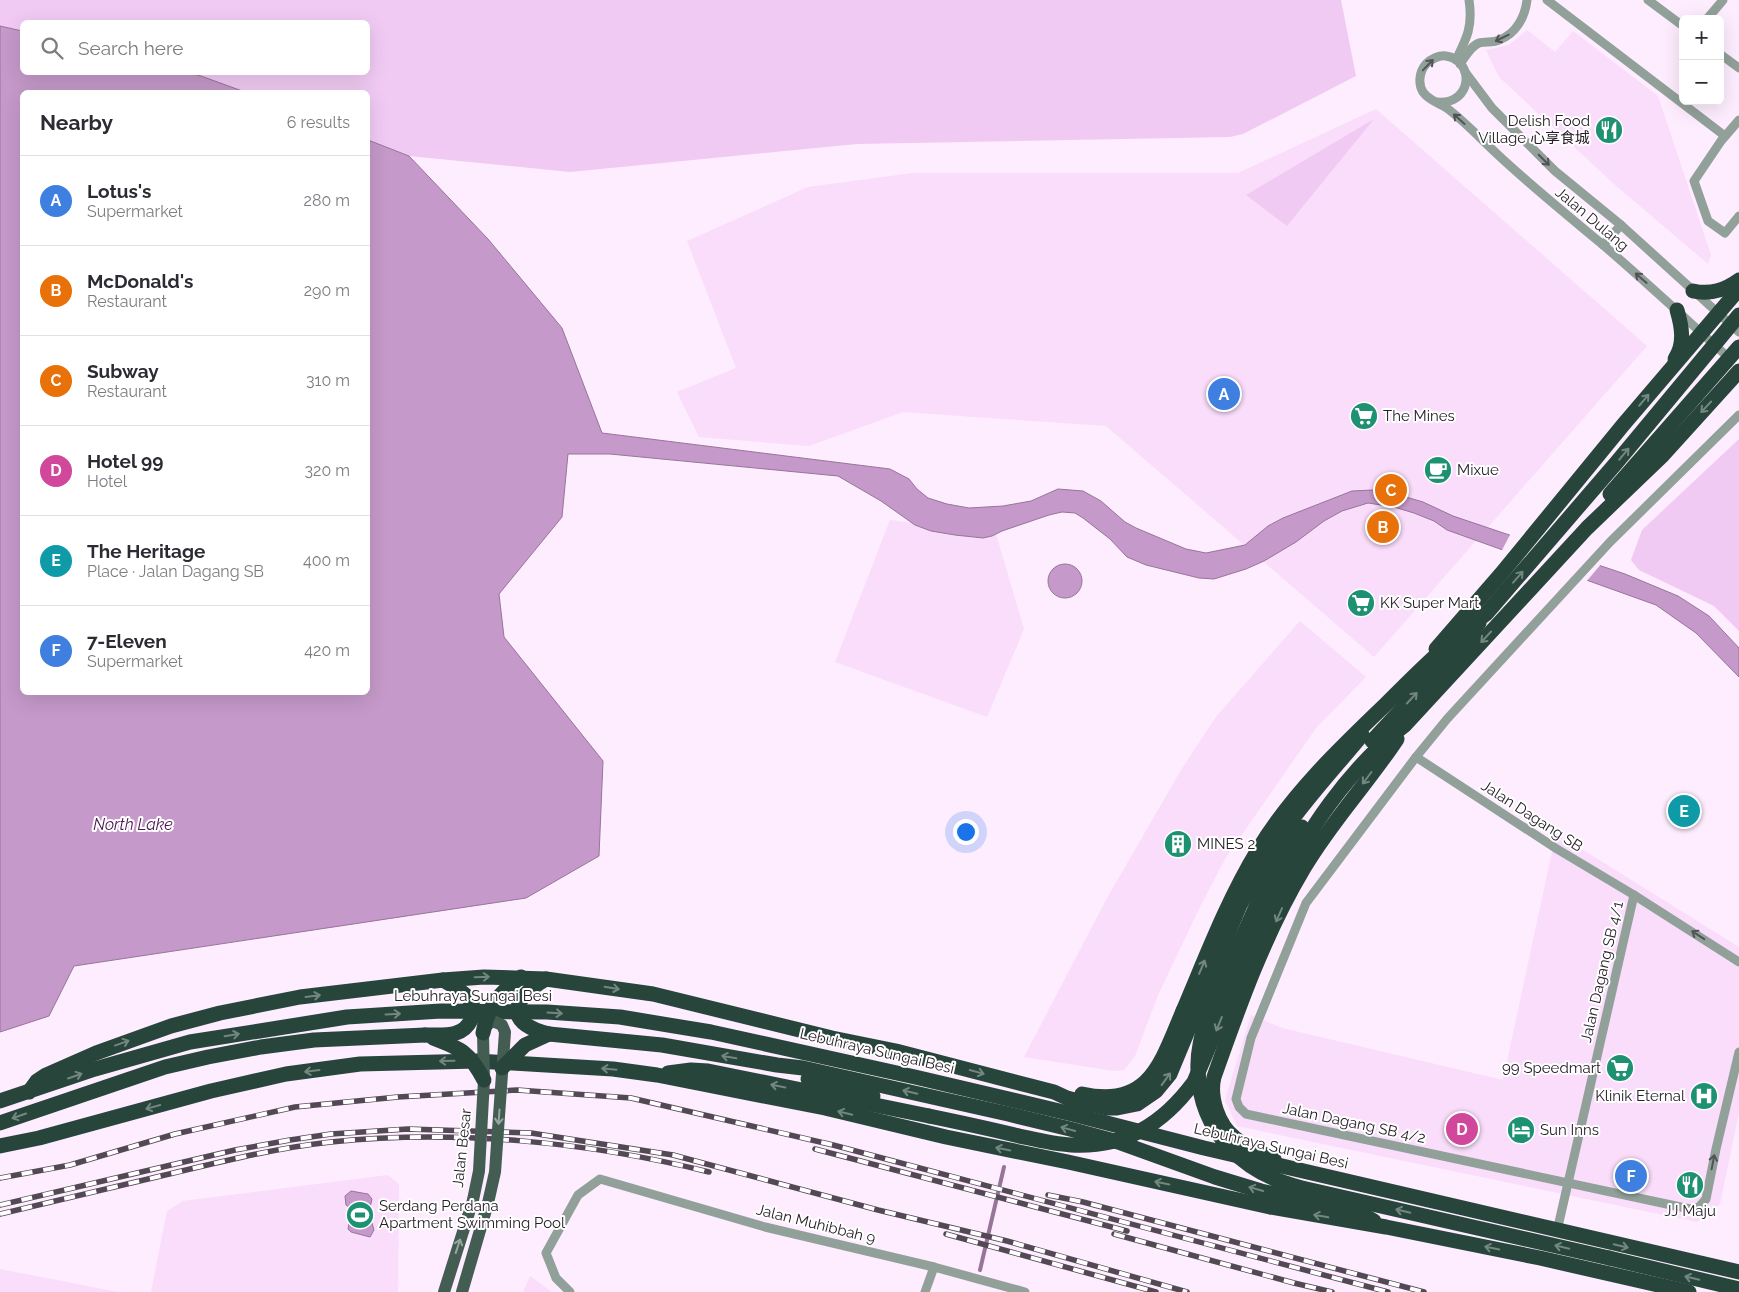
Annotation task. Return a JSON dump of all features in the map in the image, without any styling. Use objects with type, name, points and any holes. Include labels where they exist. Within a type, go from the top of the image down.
[{"type":"highway","points":[[1693,291],[1702,293],[1714,292],[1724,289],[1739,280]]},
{"type":"highway","points":[[29,1092],[46,1074],[96,1053],[171,1026],[300,998],[443,980],[521,977],[653,994],[832,1038],[896,1051],[1054,1092],[1106,1108],[1137,1104],[1147,1098],[1163,1083],[1176,1061],[1240,905],[1278,838],[1314,792],[1501,574],[1739,289]]},
{"type":"highway","points":[[1665,376],[1678,354],[1681,342],[1682,326],[1678,310]]},
{"type":"highway","points":[[1739,315],[1466,640],[1333,785],[1289,846],[1257,903],[1208,1017],[1199,1054],[1199,1083],[1203,1103],[1219,1136],[1250,1167],[1273,1180],[1739,1289]]},
{"type":"highway","points":[[1693,399],[1734,352]]},
{"type":"highway","points":[[1586,528],[1598,509],[1699,392],[1700,376],[1693,368],[1682,365],[1665,376]]},
{"type":"highway","points":[[657,1075],[691,1070],[708,1071],[1052,1143],[1070,1145],[1101,1144],[1134,1135],[1148,1128],[1167,1114],[1194,1082],[1272,898],[1302,844],[1330,804],[1377,748],[1405,725],[1586,528],[1663,455],[1739,371]]},
{"type":"highway","points":[[1054,1092],[1070,1091],[1090,1096],[1111,1097],[1130,1093],[1147,1081],[1156,1070],[1164,1055],[1232,896],[1259,848],[1279,819],[1318,772],[1352,737],[1460,633],[1486,614]]},
{"type":"highway","points":[[1298,1170],[1236,1139],[1229,1132],[1214,1102],[1212,1086],[1214,1077],[1236,1013],[1292,889],[1336,819],[1390,749],[1405,725]]},
{"type":"highway","points":[[483,1033],[493,1004],[509,986],[521,977]]},
{"type":"highway","points":[[546,979],[526,992],[518,1002],[519,1015],[526,1025],[535,1030],[549,1034],[662,1045],[777,1066],[803,1068],[1070,1129],[1118,1142],[1215,1177],[1261,1191],[1356,1211],[1386,1227]]},
{"type":"highway","points":[[0,1123],[165,1066],[261,1047],[314,1040],[456,1033],[467,1026],[473,1015],[473,1006],[469,998],[453,985],[443,980]]},
{"type":"highway","name":"Lebuhraya Sungai Besi","points":[[0,1101],[95,1069],[190,1042],[347,1017],[441,1011],[547,1012],[620,1017],[712,1032],[915,1077],[1072,1114],[1204,1148],[1739,1272]]},
{"type":"highway","points":[[502,1068],[525,1046],[549,1034]]},
{"type":"highway","points":[[425,1035],[461,1049],[476,1064],[484,1080]]},
{"type":"highway","points":[[832,1038],[842,1045],[885,1061],[915,1077]]},
{"type":"highway","points":[[0,1146],[39,1138],[286,1074],[360,1064],[477,1061],[613,1069],[657,1075],[825,1108],[946,1137],[1270,1206],[1540,1258],[1689,1292]]},
{"type":"highway","points":[[777,1066],[790,1073],[914,1106],[929,1116]]},
{"type":"main road","points":[[462,1292],[495,1172],[504,1028],[498,1022],[493,1021],[487,1025],[483,1033]]},
{"type":"main road","name":"Jalan Besar","points":[[444,1292],[473,1200],[479,1171],[484,1080],[483,1033]]},
{"type":"street","points":[[1461,65],[1452,58],[1441,56],[1433,59],[1422,70],[1420,83],[1423,92],[1431,100],[1446,103],[1460,96],[1465,88],[1466,80],[1461,65],[1470,28],[1471,13],[1469,0]]},
{"type":"street","points":[[1461,65],[1474,46],[1479,43],[1498,41],[1519,25],[1525,14],[1527,0]]},
{"type":"street","points":[[1547,0],[1725,136]]},
{"type":"street","points":[[1648,0],[1679,23]]},
{"type":"street","points":[[1710,15],[1723,0]]},
{"type":"street","points":[[1724,57],[1739,68]]},
{"type":"street","name":"Jalan Dulang","points":[[1461,65],[1492,108],[1555,171],[1621,225],[1739,332]]},
{"type":"street","name":"Jalan Dulang","points":[[1437,102],[1448,109],[1526,181],[1603,245],[1702,333],[1734,352]]},
{"type":"street","points":[[1739,120],[1725,136],[1694,181],[1708,220],[1725,233],[1739,216]]},
{"type":"street","points":[[1603,245],[1621,225]]},
{"type":"street","points":[[1416,757],[1447,719],[1610,542],[1739,415]]},
{"type":"street","name":"Jalan Dagang SB","points":[[1416,757],[1557,849],[1634,895],[1739,962]]},
{"type":"street","name":"Jalan Dagang SB 4/2","points":[[1416,757],[1306,903],[1251,1038],[1236,1099],[1239,1107],[1246,1114],[1690,1209],[1699,1207],[1706,1199],[1739,1052]]},
{"type":"street","name":"Jalan Dagang SB 4/1","points":[[1557,1231],[1634,895]]},
{"type":"street","name":"Jalan Muhibbah 9","points":[[570,1292],[556,1278],[546,1253],[578,1195],[600,1179],[765,1227],[1025,1292]]},
{"type":"street","points":[[925,1292],[934,1268]]},
{"type":"shaded area","points":[[0,0],[1341,0],[1356,76],[1243,134],[1230,137],[857,144],[570,172],[409,156],[370,141],[370,90],[240,90],[197,75],[370,75],[370,20],[20,20],[20,31],[0,26]]},
{"type":"shaded area","points":[[1527,30],[1555,52],[1573,31],[1658,96],[1711,255],[1708,264],[1614,184],[1499,77],[1486,50],[1509,45]]},
{"type":"shaded area","points":[[1376,109],[1647,346],[1374,657],[1106,426],[903,412],[809,446],[699,437],[677,392],[736,368],[687,241],[808,187],[913,173],[1238,173]]},
{"type":"shaded area","points":[[1374,119],[1287,226],[1246,195]]},
{"type":"shaded area","points":[[1739,439],[1739,631],[1714,606],[1639,570],[1631,560],[1642,530]]},
{"type":"shaded area","points":[[890,520],[996,534],[1024,629],[987,717],[835,662]]},
{"type":"shaded area","name":"MINES 2","points":[[1300,621],[1366,677],[1316,728],[1225,859],[1158,995],[1135,1056],[1124,1070],[1114,1071],[1024,1057],[1106,900],[1181,770],[1216,717]]},
{"type":"shaded area","points":[[1556,833],[1739,947],[1739,1113],[1720,1204],[1697,1222],[1237,1126],[1225,1100],[1251,1015],[1282,1028],[1503,1080]]},
{"type":"shaded area","points":[[388,1175],[399,1184],[398,1292],[151,1292],[167,1211],[183,1201]]},
{"type":"shaded area","points":[[0,1269],[118,1292],[0,1292]]},
{"type":"shaded area","points":[[530,1276],[552,1292],[523,1292]]},
{"type":"water","name":"North Lake","points":[[0,26],[20,31],[20,75],[197,75],[240,90],[20,90],[20,695],[370,695],[370,141],[409,156],[488,239],[562,328],[602,433],[890,469],[909,479],[928,498],[969,508],[1003,506],[1031,501],[1058,489],[1083,491],[1101,501],[1125,522],[1136,528],[1186,549],[1206,553],[1245,545],[1268,526],[1283,518],[1352,491],[1373,490],[1396,494],[1423,502],[1453,516],[1625,574],[1678,596],[1709,616],[1739,648],[1739,677],[1696,633],[1656,605],[1447,530],[1434,521],[1394,507],[1368,503],[1342,511],[1264,561],[1214,579],[1199,578],[1146,565],[1127,557],[1110,539],[1075,513],[1062,512],[1049,515],[983,538],[955,535],[931,531],[915,525],[881,501],[838,476],[610,454],[568,454],[562,517],[499,594],[504,637],[603,761],[599,856],[526,898],[74,966],[49,1016],[0,1032]]},
{"type":"water","points":[[1065,564],[1072,565],[1077,569],[1081,574],[1081,588],[1077,593],[1072,597],[1065,598],[1058,597],[1053,593],[1049,588],[1048,581],[1049,574],[1053,569],[1058,565]]},
{"type":"water","name":"Serdang Perdana Apartment Swimming Pool","points":[[351,1191],[368,1194],[372,1199],[367,1221],[372,1223],[374,1230],[370,1237],[351,1232],[348,1229],[352,1209],[346,1205],[345,1196]]},
{"type":"pier","points":[[1511,533],[1602,563],[1586,582],[1501,552]]},
{"type":"waterway","points":[[980,1270],[1004,1167]]},
{"type":"railway","points":[[0,1178],[70,1165],[175,1134],[295,1107],[398,1097],[517,1090],[631,1098],[833,1145],[1388,1292]]},
{"type":"railway","points":[[0,1205],[235,1150],[331,1134],[408,1129],[531,1133],[673,1155],[878,1210],[1007,1241],[1187,1292]]},
{"type":"railway","points":[[0,1214],[268,1152],[331,1142],[378,1138],[426,1137],[521,1141],[617,1153],[709,1172]]},
{"type":"railway","points":[[815,1149],[1127,1231]]},
{"type":"railway","points":[[1048,1195],[1083,1202],[1424,1292]]},
{"type":"railway","points":[[946,1234],[1156,1292]]},
{"type":"railway","points":[[1114,1234],[1332,1292]]},
{"type":"place","name":"Delish Food Village 心享食城","points":[[1609,130]]},
{"type":"place","name":"Lotus's","points":[[1224,394]]},
{"type":"place","name":"The Mines","points":[[1364,416]]},
{"type":"place","name":"Mixue","points":[[1438,470]]},
{"type":"place","name":"Subway","points":[[1391,490]]},
{"type":"place","name":"McDonald's","points":[[1383,527]]},
{"type":"place","name":"KK Super Mart","points":[[1361,603]]},
{"type":"place","name":"The Heritage","points":[[1684,811]]},
{"type":"place","name":"MINES 2","points":[[1178,844]]},
{"type":"place","name":"99 Speedmart","points":[[1620,1068]]},
{"type":"place","name":"Klinik Eternal","points":[[1704,1096]]},
{"type":"place","name":"Hotel 99","points":[[1462,1129]]},
{"type":"place","name":"Sun Inns","points":[[1521,1130]]},
{"type":"place","name":"7-Eleven","points":[[1631,1176]]},
{"type":"place","name":"JJ Maju","points":[[1690,1185]]},
{"type":"place","name":"Serdang Perdana Apartment Swimming Pool","points":[[360,1215]]}]
